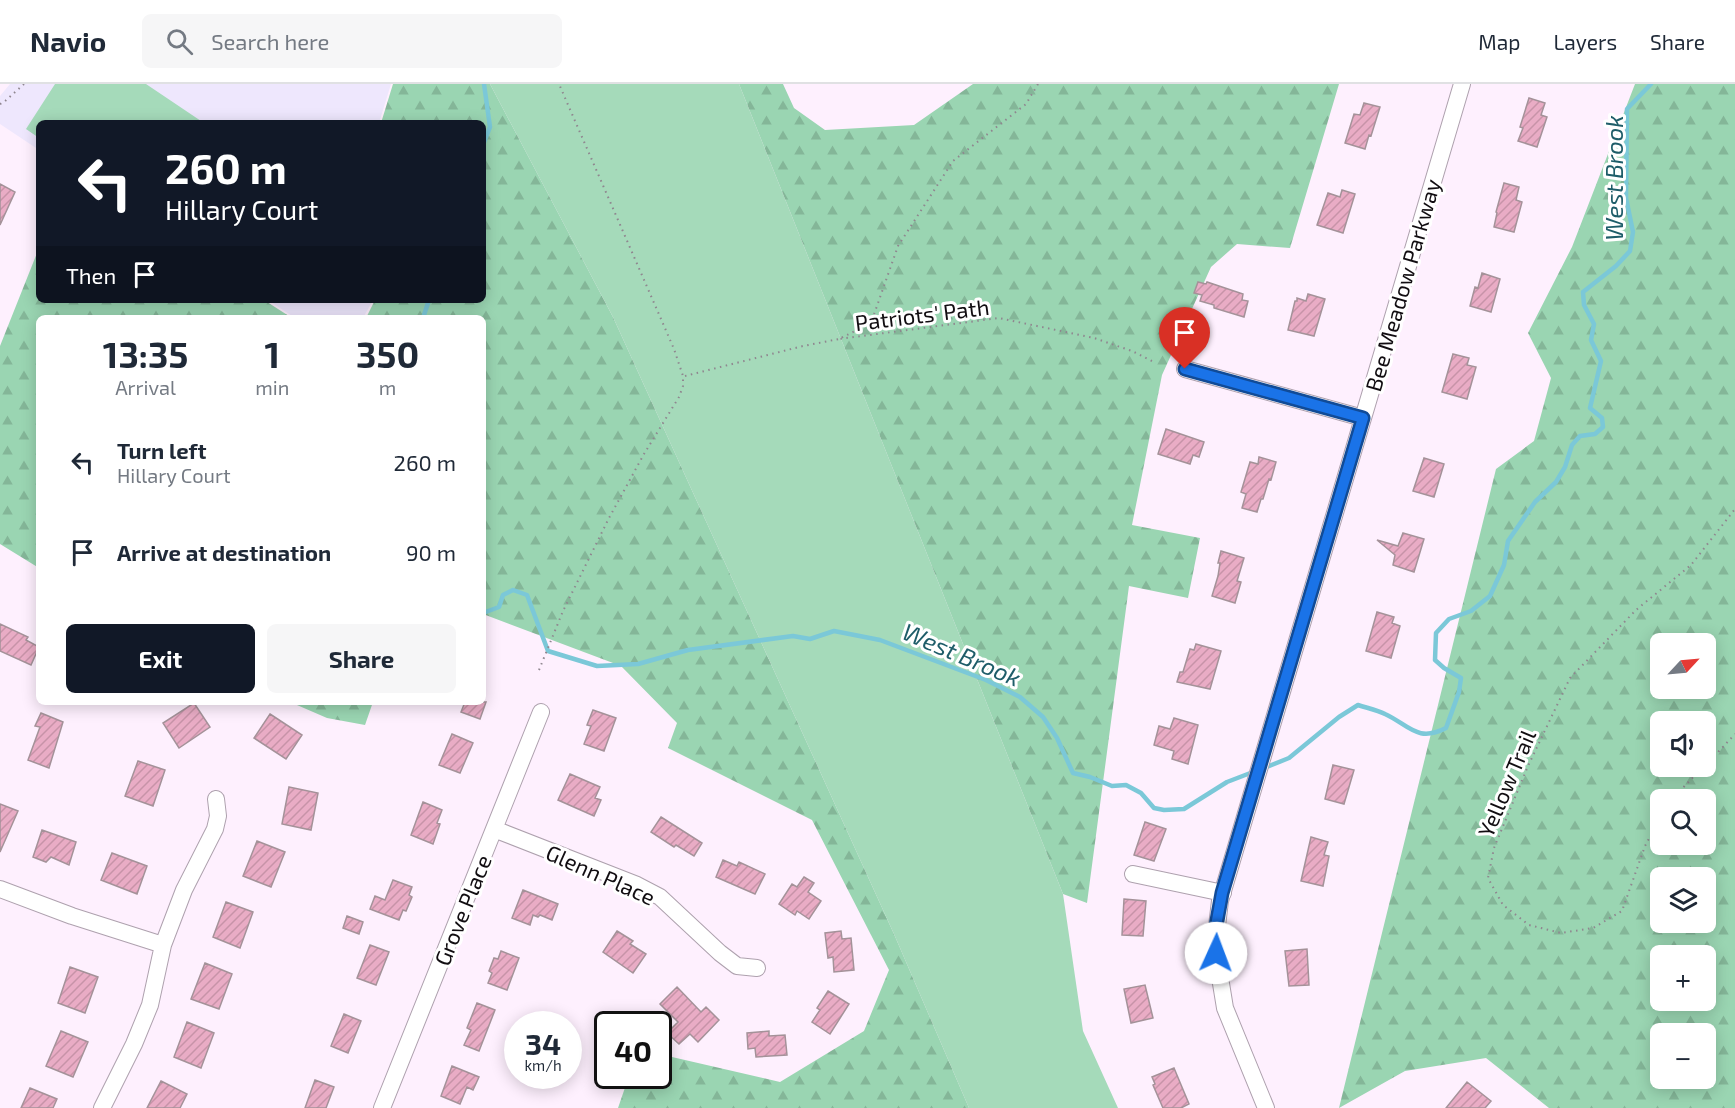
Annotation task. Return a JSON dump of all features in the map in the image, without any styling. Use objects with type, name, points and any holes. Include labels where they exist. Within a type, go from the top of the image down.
[{"type":"street","name":"Bee Meadow Parkway","points":[[1266,1108],[1225,1008],[1219,979],[1216,926],[1222,893],[1462,84]]},
{"type":"street","points":[[1185,369],[1363,418]]},
{"type":"street","name":"Grove Place","points":[[382,1108],[541,712]]},
{"type":"street","points":[[102,1108],[134,1044],[150,1005],[163,945],[184,890],[215,829],[218,816],[216,799]]},
{"type":"street","name":"Glenn Place","points":[[494,829],[637,885],[660,897],[737,966],[758,968]]},
{"type":"street","points":[[1133,874],[1222,893]]},
{"type":"street","points":[[0,889],[72,916],[163,945]]},
{"type":"path","points":[[0,104],[24,84]]},
{"type":"path","points":[[539,670],[563,611],[609,518],[679,397],[683,386],[683,376],[674,349],[559,84]]},
{"type":"path","name":"Patriots' Path","points":[[839,339],[871,323],[898,246],[954,161],[1026,104],[1038,84]]},
{"type":"path","name":"Patriots' Path","points":[[839,339],[999,318],[1094,338],[1132,351],[1156,363]]},
{"type":"path","points":[[683,376],[839,339]]},
{"type":"path","name":"Yellow Trail","points":[[1650,838],[1622,911],[1593,928],[1561,933],[1529,925],[1503,905],[1488,878],[1494,848],[1528,766],[1570,678],[1636,610],[1690,565],[1735,509]]},
{"type":"path","points":[[1716,754],[1735,734]]},
{"type":"path","points":[[1682,789],[1694,777]]},
{"type":"shaded area","points":[[10,84],[391,84],[380,120],[36,120],[36,148],[0,124],[0,96]]},
{"type":"shaded area","points":[[272,303],[371,303],[365,315],[290,315]]},
{"type":"green space","points":[[55,84],[146,84],[200,120],[36,120],[36,136],[26,129]]},
{"type":"green space","points":[[393,84],[490,84],[613,317],[894,934],[969,1108],[618,1108],[625,1089],[672,1089],[672,1057],[780,1082],[864,1031],[889,970],[812,820],[668,748],[677,723],[621,666],[486,615],[486,315],[368,315],[374,303],[486,303],[486,120],[382,120]]},
{"type":"green space","points":[[490,84],[739,84],[1063,894],[1083,1031],[1118,1108],[969,1108],[894,934],[613,317]]},
{"type":"green space","points":[[739,84],[783,84],[794,108],[825,130],[914,125],[973,84],[1339,84],[1290,248],[1237,244],[1211,267],[1162,375],[1132,525],[1200,538],[1188,598],[1129,586],[1087,903],[1063,894]]},
{"type":"green space","points":[[1635,84],[1735,84],[1735,1108],[1549,1108],[1486,1058],[1405,1071],[1339,1108],[1496,469],[1534,441],[1551,378],[1528,333],[1572,247]]},
{"type":"green space","points":[[36,256],[36,303],[269,303],[287,315],[36,315],[36,566],[0,544],[0,346]]},
{"type":"green space","points":[[297,705],[372,705],[365,725],[327,718]]},
{"type":"building","points":[[1529,98],[1545,103],[1541,115],[1547,117],[1537,147],[1518,141]]},
{"type":"building","points":[[1364,103],[1380,107],[1365,149],[1345,143],[1354,114],[1360,115]]},
{"type":"building","points":[[1504,183],[1519,187],[1516,200],[1522,202],[1514,232],[1494,227]]},
{"type":"building","points":[[0,184],[15,192],[0,225]]},
{"type":"building","points":[[1342,190],[1355,194],[1343,233],[1317,225],[1328,193],[1340,197]]},
{"type":"building","points":[[1482,273],[1500,279],[1491,312],[1470,306]]},
{"type":"building","points":[[1198,282],[1206,284],[1207,282],[1243,294],[1242,300],[1248,301],[1244,317],[1200,301],[1202,295],[1194,293]]},
{"type":"building","points":[[1308,294],[1325,299],[1314,336],[1288,330],[1295,301],[1297,298],[1306,301]]},
{"type":"building","points":[[1453,354],[1469,358],[1467,365],[1476,367],[1467,399],[1442,392]]},
{"type":"building","points":[[1166,429],[1204,442],[1199,457],[1193,455],[1190,464],[1158,454]]},
{"type":"building","points":[[1259,457],[1276,462],[1257,512],[1242,508],[1246,494],[1241,492],[1250,462],[1258,464]]},
{"type":"building","points":[[1424,458],[1444,464],[1434,497],[1413,491]]},
{"type":"building","points":[[1403,533],[1424,539],[1414,572],[1393,565],[1395,555],[1377,540],[1398,546]]},
{"type":"building","points":[[1221,551],[1244,558],[1237,581],[1241,582],[1235,603],[1212,596],[1218,576]]},
{"type":"building","points":[[1377,612],[1394,617],[1392,623],[1400,626],[1391,658],[1366,651]]},
{"type":"building","points":[[0,624],[28,637],[26,640],[36,645],[36,654],[31,665],[0,651]]},
{"type":"building","points":[[1196,644],[1221,651],[1210,689],[1177,682],[1180,672],[1183,672],[1190,649],[1194,650]]},
{"type":"building","points":[[191,705],[195,705],[210,727],[179,748],[163,723]]},
{"type":"building","points":[[464,705],[485,705],[480,719],[461,712]]},
{"type":"building","points":[[593,710],[616,718],[604,751],[584,744],[591,726],[587,725]]},
{"type":"building","points":[[41,713],[63,722],[49,768],[28,760],[40,727],[35,726]]},
{"type":"building","points":[[270,714],[302,735],[286,759],[254,738]]},
{"type":"building","points":[[1174,718],[1198,725],[1188,764],[1172,759],[1174,751],[1154,745],[1159,726],[1170,729]]},
{"type":"building","points":[[452,734],[473,743],[460,773],[439,765]]},
{"type":"building","points":[[138,761],[165,770],[153,806],[125,796]]},
{"type":"building","points":[[1333,765],[1354,770],[1344,804],[1325,799]]},
{"type":"building","points":[[570,774],[600,787],[595,798],[601,800],[594,816],[558,800]]},
{"type":"building","points":[[289,787],[318,793],[311,830],[282,824]]},
{"type":"building","points":[[423,802],[442,810],[433,844],[411,835]]},
{"type":"building","points":[[0,804],[18,811],[0,852]]},
{"type":"building","points":[[661,817],[702,843],[694,856],[676,845],[674,847],[651,832]]},
{"type":"building","points":[[1145,822],[1166,829],[1154,861],[1134,855]]},
{"type":"building","points":[[42,830],[76,842],[69,865],[51,857],[46,862],[33,857]]},
{"type":"building","points":[[1311,837],[1328,842],[1324,855],[1329,856],[1323,886],[1301,881]]},
{"type":"building","points":[[257,841],[285,852],[271,887],[243,876]]},
{"type":"building","points":[[112,853],[147,866],[137,894],[101,880]]},
{"type":"building","points":[[723,860],[737,866],[739,862],[765,874],[755,894],[716,877]]},
{"type":"building","points":[[804,877],[814,883],[808,892],[821,901],[809,919],[797,911],[795,915],[779,904],[792,884],[797,887]]},
{"type":"building","points":[[393,880],[412,887],[409,895],[412,897],[399,920],[370,909],[375,896],[385,900]]},
{"type":"building","points":[[523,890],[558,904],[552,920],[533,915],[530,925],[512,918]]},
{"type":"building","points":[[1124,899],[1146,901],[1143,936],[1122,935]]},
{"type":"building","points":[[226,902],[253,912],[240,948],[213,937]]},
{"type":"building","points":[[347,916],[363,922],[359,934],[343,928]]},
{"type":"building","points":[[617,931],[633,941],[630,944],[646,954],[633,973],[603,952]]},
{"type":"building","points":[[841,931],[842,939],[851,938],[854,970],[834,972],[833,957],[828,958],[825,933]]},
{"type":"building","points":[[370,945],[389,952],[376,985],[357,978]]},
{"type":"building","points":[[1307,949],[1309,985],[1289,986],[1285,951]]},
{"type":"building","points":[[501,951],[519,958],[507,990],[488,983],[492,973],[489,971],[494,958],[498,959]]},
{"type":"building","points":[[205,963],[232,974],[219,1009],[191,999]]},
{"type":"building","points":[[70,967],[98,977],[85,1013],[58,1003]]},
{"type":"building","points":[[1145,985],[1153,1018],[1131,1023],[1124,989]]},
{"type":"building","points":[[677,987],[701,1012],[706,1007],[719,1020],[698,1042],[690,1034],[679,1044],[672,1038],[672,1028],[678,1022],[672,1016],[672,1011],[667,1011],[660,1004]]},
{"type":"building","points":[[828,991],[849,1004],[830,1034],[812,1022],[820,1010],[817,1008]]},
{"type":"building","points":[[477,1003],[495,1010],[479,1051],[464,1045],[471,1030],[467,1028]]},
{"type":"building","points":[[344,1014],[361,1021],[348,1053],[331,1046]]},
{"type":"building","points":[[187,1022],[214,1033],[201,1068],[174,1057]]},
{"type":"building","points":[[61,1031],[88,1042],[73,1077],[46,1066]]},
{"type":"building","points":[[769,1031],[769,1036],[785,1035],[787,1055],[756,1057],[755,1048],[748,1049],[747,1033]]},
{"type":"building","points":[[452,1066],[479,1077],[473,1090],[467,1087],[460,1104],[441,1096]]},
{"type":"building","points":[[1174,1068],[1189,1104],[1181,1108],[1163,1108],[1152,1077]]},
{"type":"building","points":[[315,1080],[334,1087],[326,1108],[305,1108]]},
{"type":"building","points":[[161,1081],[187,1094],[180,1108],[147,1108]]},
{"type":"building","points":[[1467,1082],[1491,1101],[1485,1108],[1446,1108]]},
{"type":"building","points":[[30,1088],[57,1099],[53,1108],[21,1108]]},
{"type":"waterway","name":"West Brook","points":[[484,84],[490,127],[486,137]]},
{"type":"waterway","name":"West Brook","points":[[1264,768],[1289,758],[1339,717],[1358,705],[1382,713],[1420,733],[1428,734],[1446,728],[1459,692],[1461,678],[1435,660],[1436,633],[1449,619],[1471,611],[1490,596],[1504,565],[1508,541],[1535,502],[1556,482],[1565,467],[1572,445],[1580,436],[1595,434],[1603,427],[1602,418],[1590,408],[1601,361],[1591,340],[1594,324],[1584,305],[1583,292],[1616,266],[1630,251],[1633,232],[1626,198],[1627,109],[1651,84]]},
{"type":"waterway","name":"West Brook","points":[[424,315],[428,303]]},
{"type":"waterway","name":"West Brook","points":[[486,612],[499,607],[503,595],[513,590],[527,595],[548,651],[597,666],[638,664],[688,650],[793,636],[810,639],[834,631],[880,640],[986,680],[1020,697],[1043,717],[1057,738],[1073,773],[1112,786],[1126,785],[1141,793],[1154,808],[1184,809],[1227,782],[1253,772]]},
{"type":"route","points":[[1185,369],[1363,418],[1222,893],[1216,926],[1216,953]]}]
